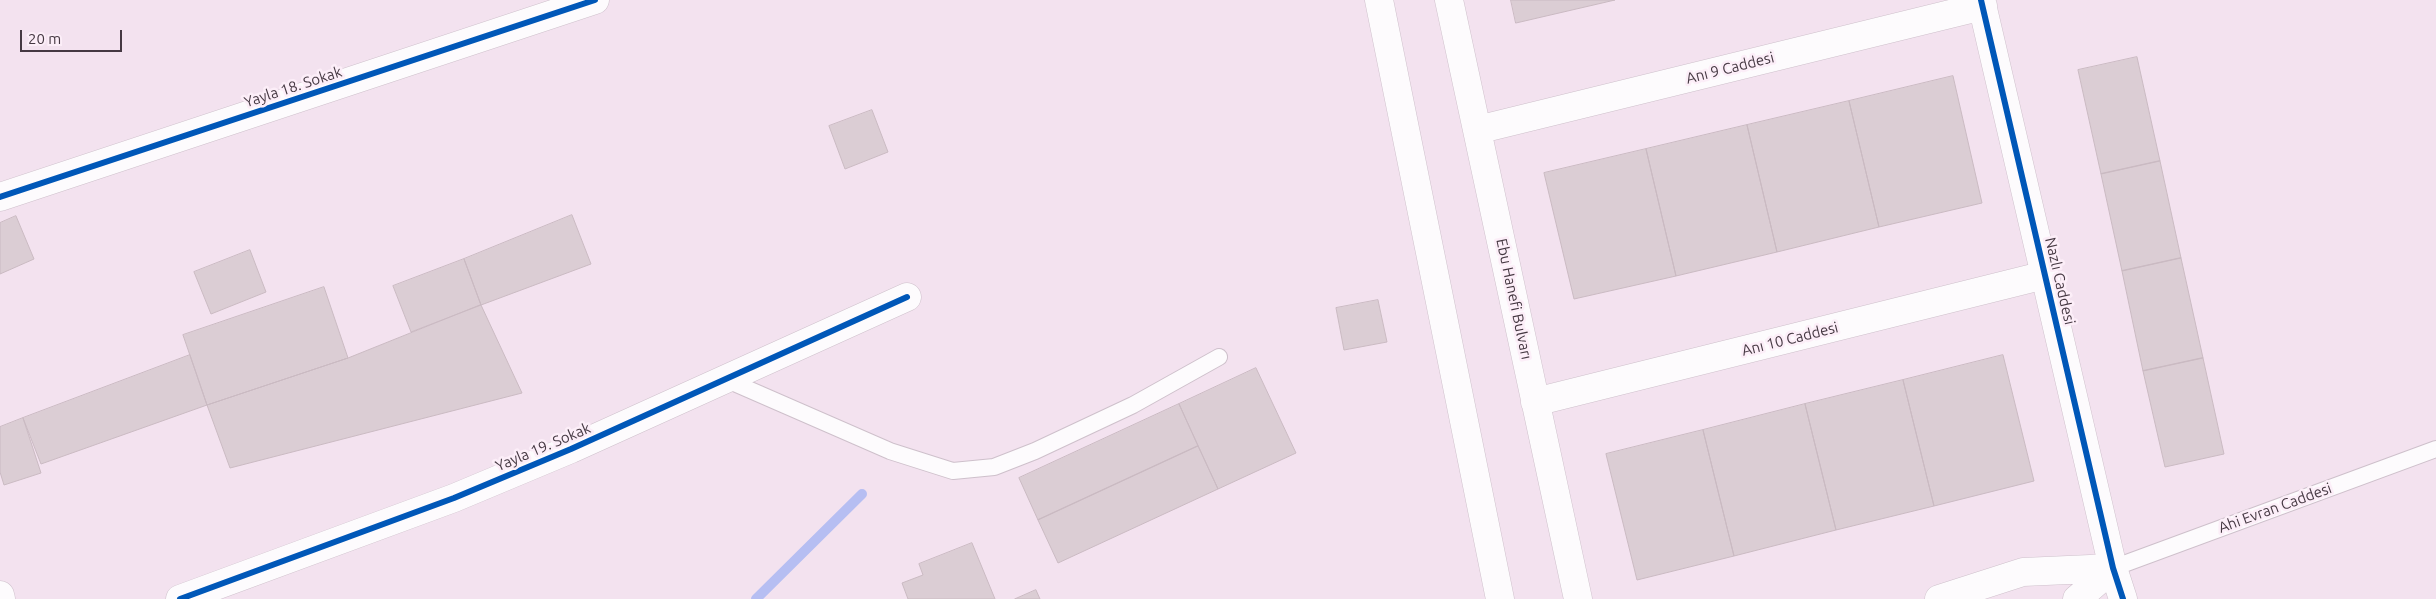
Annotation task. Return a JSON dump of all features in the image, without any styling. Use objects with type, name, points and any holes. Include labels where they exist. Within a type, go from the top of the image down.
[{"type":"street","name":"Yayla 18. Sokak","points":[[0,197],[595,0]]},
{"type":"street","points":[[1379,0],[1500,599]]},
{"type":"street","name":"Ebu Hanefi Bulvarı","points":[[1449,0],[1578,599]]},
{"type":"street","name":"Anı 9 Caddesi","points":[[1477,130],[1982,3]]},
{"type":"street","name":"Nazlı Caddesi","points":[[1982,3],[2113,568],[2123,599]]},
{"type":"street","name":"Anı 10 Caddesi","points":[[1536,402],[2045,275]]},
{"type":"street","name":"Yayla 19. Sokak","points":[[180,599],[454,498],[571,449],[906,297]]},
{"type":"street","name":"Ahi Evran Caddesi","points":[[1939,599],[2023,572],[2113,568]]},
{"type":"street","name":"Ahi Evran Caddesi","points":[[2077,599],[2113,568]]},
{"type":"street","points":[[0,595],[2,599]]},
{"type":"lane","points":[[725,379],[890,451],[953,471],[994,467],[1034,451],[1133,405],[1219,357]]},
{"type":"lane","name":"Ahi Evran Caddesi","points":[[2113,568],[2436,449]]},
{"type":"building","points":[[1511,0],[1615,0],[1516,23]]},
{"type":"building","points":[[2137,57],[2160,161],[2101,174],[2078,70]]},
{"type":"building","points":[[1953,76],[1982,203],[1879,227],[1849,101]]},
{"type":"building","points":[[1849,101],[1879,227],[1777,252],[1747,125]]},
{"type":"building","points":[[872,110],[888,152],[845,169],[829,126]]},
{"type":"building","points":[[1747,125],[1777,252],[1676,276],[1646,149]]},
{"type":"building","points":[[1646,149],[1676,276],[1574,299],[1544,173]]},
{"type":"building","points":[[2160,161],[2181,258],[2122,271],[2101,174]]},
{"type":"building","points":[[572,215],[591,264],[481,305],[464,259]]},
{"type":"building","points":[[16,216],[34,259],[0,274],[0,223]]},
{"type":"building","points":[[250,250],[266,292],[211,314],[194,272]]},
{"type":"building","points":[[2181,258],[2203,358],[2143,371],[2122,271]]},
{"type":"building","points":[[464,259],[481,305],[411,332],[393,286]]},
{"type":"building","points":[[324,287],[348,358],[207,405],[183,335]]},
{"type":"building","points":[[1378,300],[1387,342],[1344,350],[1336,308]]},
{"type":"building","points":[[481,305],[522,393],[230,468],[207,405],[348,358]]},
{"type":"building","points":[[190,355],[207,405],[41,464],[23,418]]},
{"type":"building","points":[[2003,355],[2034,481],[1934,506],[1903,380]]},
{"type":"building","points":[[2203,358],[2224,454],[2165,467],[2143,371]]},
{"type":"building","points":[[1256,368],[1296,453],[1218,489],[1179,404]]},
{"type":"building","points":[[1903,380],[1934,506],[1836,530],[1805,404]]},
{"type":"building","points":[[1179,404],[1198,446],[1038,520],[1019,478]]},
{"type":"building","points":[[1805,404],[1836,530],[1734,556],[1703,430]]},
{"type":"building","points":[[23,418],[41,473],[4,485],[0,472],[0,427]]},
{"type":"building","points":[[1703,430],[1734,556],[1637,580],[1606,454]]},
{"type":"building","points":[[1198,446],[1218,489],[1058,563],[1038,520]]},
{"type":"building","points":[[972,543],[995,599],[908,599],[902,583],[923,575],[919,564]]},
{"type":"building","points":[[1036,590],[1040,599],[1015,599]]},
{"type":"waterway","points":[[756,599],[862,494]]},
{"type":"cycle path","points":[[0,197],[595,0]]},
{"type":"cycle path","points":[[1981,0],[2113,568],[2123,599]]},
{"type":"cycle path","points":[[180,599],[454,498],[571,449],[907,297]]}]
